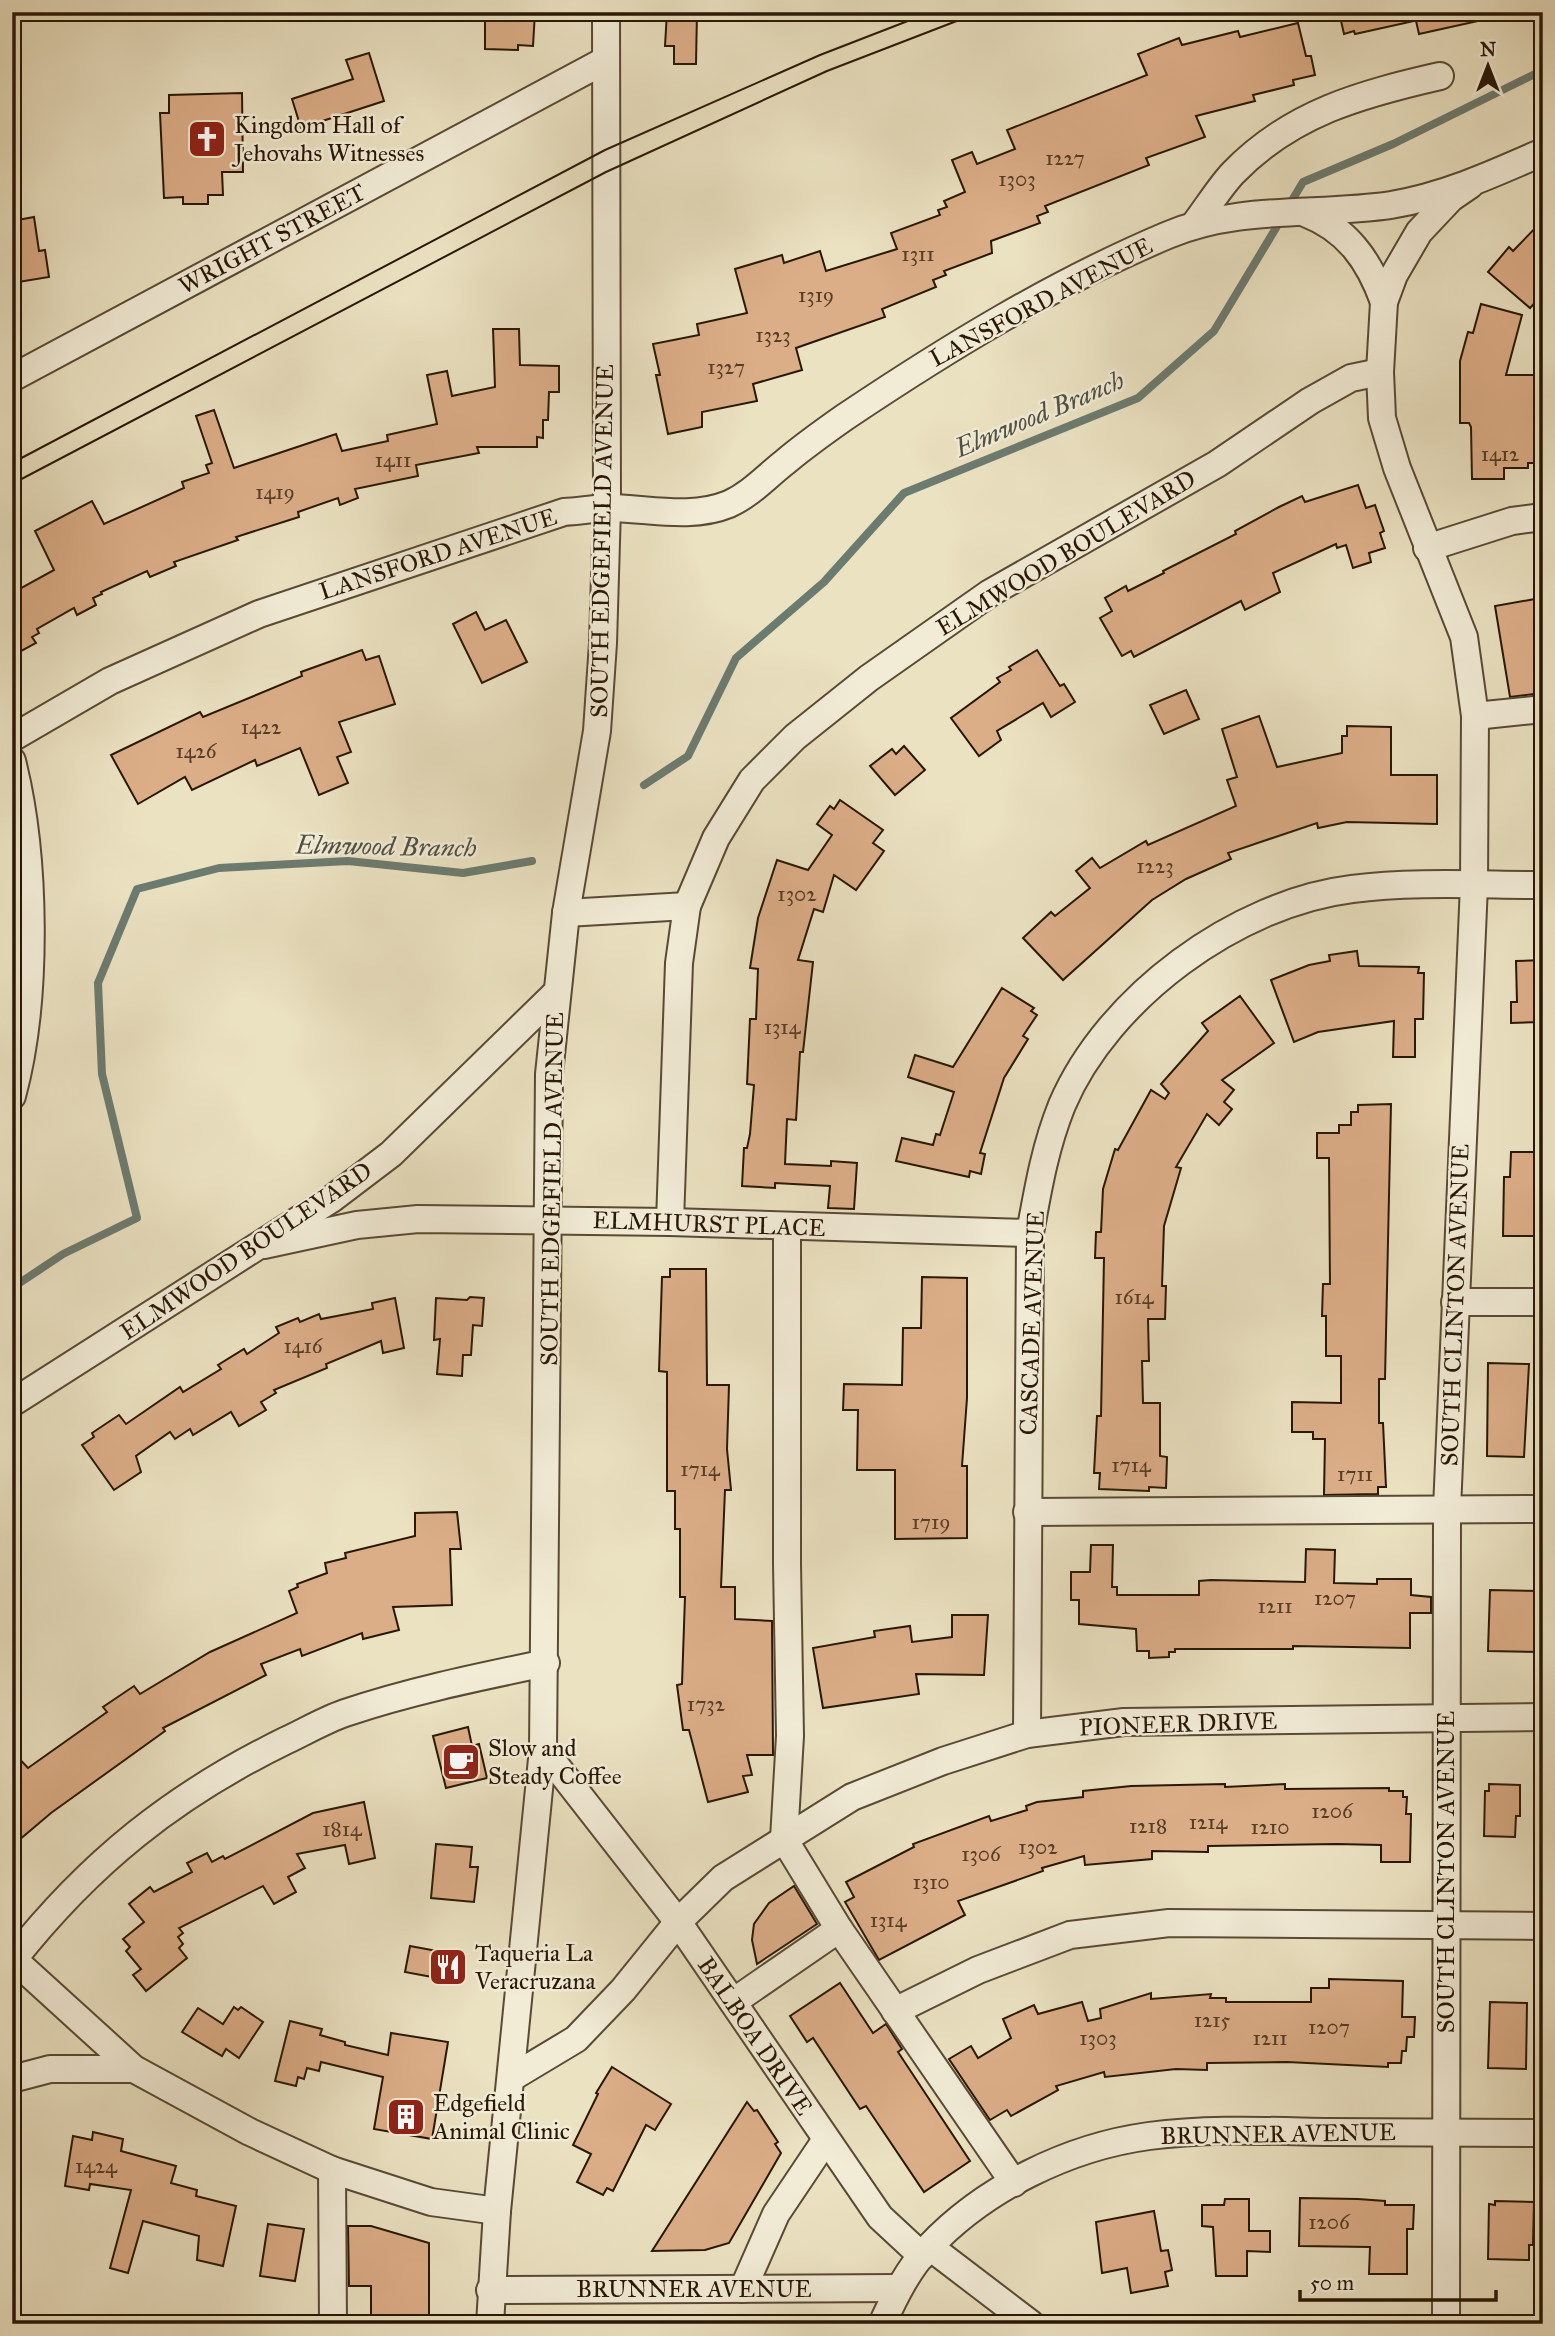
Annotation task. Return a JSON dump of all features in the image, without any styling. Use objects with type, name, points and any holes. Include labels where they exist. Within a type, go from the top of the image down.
[{"type":"street","name":"SOUTH EDGEFIELD AVENUE","points":[[490,2324],[490,2290],[497,2211],[543,1749],[546,1663],[550,1074],[566,913],[597,732],[607,508],[606,12]]},
{"type":"street","name":"WRIGHT STREET","points":[[12,378],[606,60]]},
{"type":"street","name":"LANSFORD AVENUE","points":[[1194,225],[1233,173],[1292,126],[1347,99],[1440,76]]},
{"type":"street","points":[[1384,302],[1394,275],[1419,232],[1451,198],[1470,185],[1543,152]]},
{"type":"street","points":[[1300,211],[1392,204],[1470,185]]},
{"type":"street","name":"LANSFORD AVENUE","points":[[12,738],[110,681],[259,614],[564,512],[607,508],[687,513],[728,504],[753,489],[830,427],[925,363],[1026,304],[1194,225],[1300,211]]},
{"type":"street","points":[[1300,211],[1321,219],[1348,238],[1369,267],[1384,302]]},
{"type":"street","name":"SOUTH CLINTON AVENUE","points":[[1384,302],[1380,372],[1382,418],[1427,548],[1464,638],[1475,716],[1474,885],[1447,1509],[1446,2324]]},
{"type":"street","name":"ELMWOOD BOULEVARD","points":[[670,1222],[679,963],[687,906],[716,838],[752,780],[795,737],[869,678],[990,593],[1217,464],[1310,401],[1351,378],[1380,372]]},
{"type":"street","points":[[1427,548],[1512,522],[1543,517]]},
{"type":"street","points":[[1475,716],[1543,709]]},
{"type":"street","points":[[12,761],[25,812],[30,953],[24,1051],[12,1096]]},
{"type":"street","name":"CASCADE AVENUE","points":[[1027,1734],[1030,1233],[1045,1154],[1063,1103],[1094,1050],[1132,1005],[1173,967],[1209,942],[1264,912],[1351,889],[1543,885]]},
{"type":"street","points":[[566,913],[687,906]]},
{"type":"street","name":"ELMWOOD BOULEVARD","points":[[12,1403],[264,1245],[333,1198],[391,1154],[556,993]]},
{"type":"street","name":"ELMHURST PLACE","points":[[264,1245],[357,1225],[418,1219],[670,1222],[1030,1233]]},
{"type":"street","points":[[787,1226],[790,1736],[784,1839],[839,1929],[1014,2183]]},
{"type":"street","points":[[1455,1302],[1543,1302]]},
{"type":"street","points":[[1027,1512],[1543,1509]]},
{"type":"street","points":[[497,2211],[431,2202],[332,2170],[250,2132],[134,2069],[13,1959],[62,1900],[150,1820],[245,1761],[343,1713],[460,1681],[546,1663]]},
{"type":"street","name":"PIONEER DRIVE","points":[[511,2078],[576,2039],[623,1990],[678,1922],[723,1878],[852,1797],[943,1761],[1027,1734],[1124,1722],[1543,1717]]},
{"type":"street","name":"BALBOA DRIVE","points":[[543,1749],[678,1922],[825,2141],[880,2217],[1031,2324]]},
{"type":"street","points":[[895,2011],[978,1970],[1070,1935],[1169,1923],[1543,1926]]},
{"type":"street","points":[[733,2002],[839,1929]]},
{"type":"street","points":[[12,2079],[50,2068],[134,2069]]},
{"type":"street","name":"BRUNNER AVENUE","points":[[926,2251],[965,2215],[1014,2183],[1065,2157],[1147,2137],[1221,2131],[1543,2133]]},
{"type":"street","points":[[743,2288],[776,2214],[825,2141]]},
{"type":"street","points":[[332,2170],[333,2324]]},
{"type":"street","points":[[882,2324],[899,2288],[926,2251]]},
{"type":"street","name":"BRUNNER AVENUE","points":[[490,2290],[899,2288]]},
{"type":"building","points":[[485,12],[535,12],[533,46],[518,45],[518,50],[485,49]]},
{"type":"building","points":[[667,12],[697,12],[696,64],[674,64],[674,46],[665,46]]},
{"type":"building","points":[[1339,12],[1413,12],[1414,21],[1344,34]]},
{"type":"building","points":[[1414,12],[1477,12],[1478,21],[1419,34]]},
{"type":"building","points":[[1298,23],[1306,56],[1311,56],[1315,75],[1293,80],[1294,85],[1253,95],[1255,101],[1196,116],[1205,137],[1146,158],[1149,165],[1045,206],[1048,212],[1037,216],[1040,223],[991,241],[992,253],[944,271],[946,275],[933,280],[936,287],[882,309],[885,317],[796,348],[802,370],[753,384],[757,401],[702,412],[702,427],[668,434],[656,375],[660,375],[653,344],[699,335],[697,324],[747,313],[735,269],[782,255],[784,263],[820,251],[826,271],[897,249],[891,233],[940,215],[938,210],[947,207],[944,201],[965,192],[952,160],[972,152],[977,164],[1015,149],[1007,130],[1147,75],[1138,54],[1179,38],[1182,45],[1238,31],[1240,37]]},
{"type":"building","points":[[369,53],[384,101],[301,128],[292,99],[353,79],[346,60]]},
{"type":"building","points":[[242,93],[243,172],[222,172],[223,195],[208,195],[208,204],[183,204],[183,197],[164,198],[160,113],[169,113],[169,95]]},
{"type":"building","points":[[34,217],[39,251],[45,250],[49,277],[12,283],[12,221]]},
{"type":"building","points":[[1543,220],[1543,294],[1530,308],[1488,272],[1509,247],[1513,251]]},
{"type":"building","points":[[1481,304],[1522,315],[1506,375],[1541,375],[1543,463],[1528,463],[1528,468],[1504,468],[1504,479],[1472,479],[1471,427],[1469,423],[1460,423],[1460,361],[1468,332],[1473,333]]},
{"type":"building","points":[[493,329],[519,329],[520,365],[559,366],[559,392],[549,392],[548,420],[543,420],[543,438],[537,437],[537,447],[477,447],[479,453],[416,465],[418,476],[355,489],[358,498],[340,505],[338,498],[298,512],[299,517],[236,537],[238,540],[174,562],[176,566],[150,577],[147,571],[101,592],[102,594],[93,598],[96,605],[77,615],[74,608],[37,629],[39,633],[32,637],[36,643],[12,656],[12,593],[54,570],[35,531],[92,501],[104,524],[184,488],[182,482],[209,473],[206,465],[212,463],[196,416],[214,410],[234,468],[336,434],[342,451],[388,441],[387,435],[437,424],[427,375],[447,371],[452,396],[495,387]]},
{"type":"building","points":[[1358,485],[1366,508],[1375,505],[1384,531],[1380,533],[1385,548],[1369,553],[1371,562],[1353,568],[1346,545],[1337,548],[1336,544],[1273,573],[1280,592],[1245,610],[1241,601],[1134,657],[1131,651],[1122,656],[1100,618],[1112,611],[1105,598],[1126,586],[1128,591],[1164,573],[1163,571],[1236,534],[1235,531],[1302,496],[1305,502]]},
{"type":"building","points":[[1535,599],[1539,622],[1534,623],[1543,693],[1510,697],[1495,606]]},
{"type":"building","points":[[476,612],[485,630],[506,620],[527,662],[482,683],[453,624]]},
{"type":"building","points":[[362,650],[366,660],[379,656],[395,704],[339,722],[351,752],[337,757],[348,783],[319,795],[300,748],[257,766],[255,760],[192,790],[185,777],[138,804],[111,755],[200,712],[203,717],[302,676],[301,672]]},
{"type":"building","points":[[1037,650],[1060,686],[1064,684],[1075,702],[1051,717],[1043,703],[997,731],[1001,740],[979,756],[951,718],[1000,682],[997,678],[1011,670],[1009,667]]},
{"type":"building","points":[[1186,690],[1199,719],[1164,734],[1150,705]]},
{"type":"building","points":[[1259,716],[1277,767],[1342,753],[1342,736],[1347,736],[1347,726],[1391,727],[1391,775],[1437,775],[1437,824],[1347,822],[1318,828],[1317,823],[1228,853],[1231,859],[1186,879],[1152,900],[1063,980],[1023,938],[1051,912],[1055,916],[1090,888],[1076,871],[1092,858],[1100,868],[1146,841],[1148,845],[1236,806],[1227,780],[1237,777],[1222,729]]},
{"type":"building","points":[[904,746],[925,770],[895,795],[870,766],[892,749],[896,754]]},
{"type":"building","points":[[840,800],[883,830],[873,843],[884,851],[856,890],[834,875],[823,912],[814,909],[798,960],[813,962],[803,1052],[800,1052],[796,1120],[787,1119],[785,1164],[831,1166],[831,1161],[857,1163],[854,1209],[828,1208],[830,1186],[775,1183],[775,1188],[742,1186],[744,1148],[747,1148],[750,1134],[754,1085],[747,1084],[750,1019],[756,1019],[758,969],[750,968],[758,918],[777,860],[808,870],[832,835],[817,824],[830,806],[834,809]]},
{"type":"building","points":[[1357,951],[1359,966],[1419,967],[1418,973],[1424,973],[1423,1019],[1415,1019],[1415,1057],[1393,1057],[1394,1021],[1318,1032],[1294,1042],[1271,980],[1309,965],[1330,961],[1329,955]]},
{"type":"building","points":[[1543,960],[1540,1022],[1511,1023],[1511,1002],[1517,1002],[1516,961]]},
{"type":"building","points":[[1002,988],[1034,1008],[1031,1011],[1037,1015],[1023,1036],[1028,1039],[1004,1078],[980,1153],[985,1154],[981,1174],[970,1171],[969,1177],[896,1161],[902,1138],[933,1145],[936,1134],[940,1135],[954,1092],[908,1077],[915,1055],[953,1067]]},
{"type":"building","points":[[1240,996],[1274,1043],[1222,1080],[1234,1090],[1224,1102],[1232,1109],[1219,1125],[1207,1114],[1176,1167],[1181,1168],[1164,1226],[1162,1286],[1166,1286],[1165,1319],[1148,1319],[1149,1361],[1142,1361],[1143,1403],[1160,1403],[1160,1456],[1167,1457],[1166,1488],[1149,1487],[1149,1491],[1099,1489],[1100,1473],[1094,1473],[1097,1416],[1101,1416],[1104,1258],[1095,1258],[1096,1232],[1101,1232],[1103,1189],[1115,1149],[1118,1150],[1151,1090],[1165,1099],[1169,1093],[1161,1084],[1208,1031],[1202,1023]]},
{"type":"building","points":[[1391,1104],[1385,1379],[1379,1379],[1379,1423],[1383,1423],[1386,1487],[1378,1487],[1378,1494],[1324,1495],[1325,1439],[1313,1439],[1313,1432],[1292,1432],[1292,1402],[1341,1403],[1341,1356],[1326,1356],[1326,1316],[1322,1316],[1323,1284],[1330,1284],[1329,1158],[1317,1158],[1317,1133],[1339,1133],[1339,1125],[1351,1125],[1351,1112],[1358,1112],[1358,1105]]},
{"type":"building","points":[[1511,1152],[1538,1152],[1540,1210],[1536,1210],[1536,1236],[1503,1236],[1504,1177],[1510,1177]]},
{"type":"building","points":[[670,1269],[706,1269],[707,1385],[729,1385],[727,1449],[731,1490],[725,1490],[721,1587],[735,1587],[735,1619],[772,1621],[773,1755],[747,1755],[752,1775],[743,1776],[748,1792],[708,1802],[689,1730],[683,1730],[677,1685],[682,1684],[685,1597],[680,1597],[680,1529],[675,1529],[675,1491],[667,1491],[667,1372],[659,1371],[662,1277],[670,1277]]},
{"type":"building","points":[[922,1277],[967,1278],[967,1398],[962,1466],[967,1466],[967,1538],[895,1539],[895,1470],[857,1470],[858,1410],[843,1410],[844,1384],[902,1385],[903,1328],[921,1328]]},
{"type":"building","points":[[470,1297],[484,1298],[482,1326],[473,1325],[471,1355],[463,1355],[462,1376],[437,1374],[440,1339],[434,1340],[436,1298],[467,1300]]},
{"type":"building","points":[[395,1298],[404,1348],[383,1353],[381,1341],[326,1364],[327,1368],[274,1390],[276,1393],[261,1402],[266,1410],[239,1426],[231,1412],[193,1435],[190,1429],[175,1439],[170,1432],[136,1456],[141,1472],[114,1490],[82,1445],[94,1437],[92,1433],[119,1415],[126,1424],[180,1387],[183,1392],[221,1369],[218,1365],[244,1349],[247,1354],[279,1333],[276,1327],[298,1318],[300,1322],[319,1314],[321,1319],[373,1309],[372,1303]]},
{"type":"building","points":[[1488,1363],[1529,1364],[1524,1457],[1487,1456]]},
{"type":"building","points":[[457,1512],[461,1549],[450,1549],[452,1605],[393,1607],[399,1630],[363,1639],[362,1633],[302,1656],[300,1649],[261,1664],[266,1675],[163,1728],[165,1731],[51,1813],[12,1846],[12,1751],[28,1768],[107,1712],[103,1707],[134,1686],[140,1694],[210,1652],[297,1613],[289,1591],[298,1587],[297,1584],[327,1573],[325,1563],[346,1558],[345,1553],[415,1536],[415,1513]]},
{"type":"building","points":[[1091,1545],[1113,1545],[1112,1587],[1117,1587],[1117,1595],[1199,1595],[1199,1581],[1211,1580],[1305,1582],[1306,1549],[1335,1550],[1334,1583],[1377,1584],[1377,1579],[1411,1579],[1411,1595],[1431,1597],[1431,1613],[1410,1613],[1410,1648],[1293,1646],[1293,1649],[1175,1649],[1175,1652],[1169,1652],[1169,1657],[1149,1658],[1149,1651],[1137,1651],[1136,1629],[1079,1624],[1079,1600],[1071,1600],[1071,1572],[1090,1572]]},
{"type":"building","points":[[1490,1590],[1543,1591],[1543,1652],[1488,1651]]},
{"type":"building","points":[[952,1615],[988,1615],[984,1675],[916,1674],[919,1694],[823,1708],[813,1648],[875,1637],[874,1631],[910,1626],[912,1642],[952,1637]]},
{"type":"building","name":"Slow and Steady Coffee","points":[[468,1727],[472,1746],[479,1744],[487,1778],[446,1788],[433,1736]]},
{"type":"building","points":[[1225,1784],[1225,1787],[1285,1784],[1285,1789],[1389,1788],[1389,1791],[1403,1791],[1403,1797],[1407,1797],[1406,1814],[1411,1814],[1410,1862],[1381,1862],[1381,1845],[1337,1844],[1208,1846],[1208,1852],[1152,1851],[1152,1859],[1085,1865],[1084,1856],[1042,1868],[1043,1871],[958,1901],[965,1915],[879,1960],[845,1902],[854,1897],[846,1882],[914,1847],[913,1844],[989,1816],[991,1821],[1027,1810],[1026,1806],[1037,1802],[1083,1797],[1083,1791],[1131,1786]]},
{"type":"building","points":[[1489,1784],[1520,1785],[1520,1816],[1516,1816],[1515,1837],[1484,1836],[1485,1791],[1489,1791]]},
{"type":"building","points":[[364,1802],[375,1858],[349,1864],[345,1845],[297,1854],[305,1868],[288,1877],[296,1892],[274,1904],[263,1886],[179,1928],[183,1933],[178,1937],[183,1944],[179,1948],[187,1958],[146,1991],[133,1975],[141,1969],[126,1951],[130,1947],[123,1939],[144,1922],[129,1904],[150,1887],[154,1892],[192,1872],[187,1863],[207,1853],[212,1862],[223,1856],[225,1859],[313,1813]]},
{"type":"building","points":[[436,1844],[472,1847],[470,1867],[478,1867],[474,1902],[431,1898]]},
{"type":"building","points":[[794,1886],[817,1924],[757,1964],[752,1940],[754,1924],[769,1903]]},
{"type":"building","points":[[410,1946],[464,1956],[459,1982],[405,1972]]},
{"type":"building","points":[[1329,1979],[1403,1981],[1402,2017],[1415,2017],[1414,2037],[1407,2037],[1406,2051],[1402,2051],[1401,2063],[1388,2063],[1388,2067],[1287,2062],[1207,2063],[1207,2070],[1176,2069],[1105,2077],[1104,2072],[1056,2086],[1058,2090],[1011,2116],[1007,2110],[990,2120],[949,2059],[971,2046],[978,2058],[1011,2038],[1003,2019],[1034,2005],[1038,2014],[1082,2002],[1088,2021],[1101,2018],[1100,2009],[1151,1993],[1151,1999],[1211,1994],[1210,1998],[1226,1998],[1226,2002],[1311,2002],[1311,1988],[1329,1988]]},
{"type":"building","points":[[840,1983],[873,2033],[886,2024],[902,2049],[898,2052],[970,2161],[924,2192],[866,2106],[860,2109],[813,2038],[807,2042],[790,2016]]},
{"type":"building","points":[[1490,2002],[1527,2003],[1526,2069],[1488,2068]]},
{"type":"building","points":[[234,2007],[238,2010],[241,2007],[263,2022],[239,2058],[226,2049],[222,2056],[182,2032],[198,2008],[223,2024]]},
{"type":"building","points":[[290,2021],[322,2029],[320,2035],[345,2042],[345,2045],[388,2055],[391,2033],[448,2042],[432,2139],[374,2129],[383,2077],[321,2062],[319,2071],[307,2068],[304,2079],[298,2077],[296,2086],[275,2081]]},
{"type":"building","points":[[612,2067],[671,2104],[655,2130],[646,2125],[613,2191],[607,2188],[603,2195],[577,2182],[591,2154],[573,2145],[598,2094],[596,2093]]},
{"type":"building","points":[[747,2102],[754,2111],[757,2110],[778,2142],[775,2144],[781,2153],[729,2243],[705,2250],[652,2251]]},
{"type":"building","points":[[93,2132],[123,2139],[121,2151],[176,2166],[171,2183],[197,2190],[196,2196],[236,2206],[223,2266],[197,2260],[199,2236],[143,2221],[128,2273],[110,2268],[131,2190],[90,2184],[89,2190],[65,2186],[73,2136],[92,2140]]},
{"type":"building","points":[[1300,2198],[1358,2199],[1385,2201],[1385,2205],[1414,2205],[1413,2229],[1407,2229],[1407,2274],[1369,2274],[1370,2247],[1299,2246]]},
{"type":"building","points":[[1225,2199],[1249,2199],[1249,2231],[1270,2231],[1270,2252],[1247,2251],[1247,2276],[1216,2276],[1213,2227],[1202,2226],[1202,2205],[1224,2205]]},
{"type":"building","points":[[1495,2201],[1534,2202],[1533,2245],[1529,2245],[1529,2260],[1488,2259],[1489,2204],[1495,2205]]},
{"type":"building","points":[[1154,2211],[1161,2251],[1168,2250],[1172,2270],[1165,2272],[1168,2286],[1131,2293],[1127,2268],[1102,2273],[1096,2222]]},
{"type":"building","points":[[268,2224],[304,2229],[295,2281],[260,2276]]},
{"type":"building","points":[[348,2226],[371,2226],[429,2243],[429,2319],[371,2319],[371,2286],[349,2286]]},
{"type":"waterway","name":"Elmwood Branch","points":[[1288,207],[1303,182],[1393,144],[1543,70]]},
{"type":"waterway","name":"Elmwood Branch","points":[[644,785],[688,756],[736,658],[824,582],[904,493],[1138,398],[1214,331],[1282,218]]},
{"type":"waterway","name":"Elmwood Branch","points":[[12,1288],[63,1254],[137,1218],[102,1074],[98,983],[137,889],[219,868],[348,861],[463,873],[532,861]]},
{"type":"tram line","points":[[12,463],[605,150],[820,55],[931,12]]},
{"type":"tram line","points":[[12,484],[606,172],[827,71],[980,12]]},
{"type":"place","name":"Kingdom Hall of Jehovahs Witnesses","points":[[207,139]]},
{"type":"place","name":"Slow and Steady Coffee","points":[[461,1762]]},
{"type":"place","name":"Taqueria La Veracruzana","points":[[448,1967]]},
{"type":"place","name":"Edgefield Animal Clinic","points":[[406,2117]]}]
